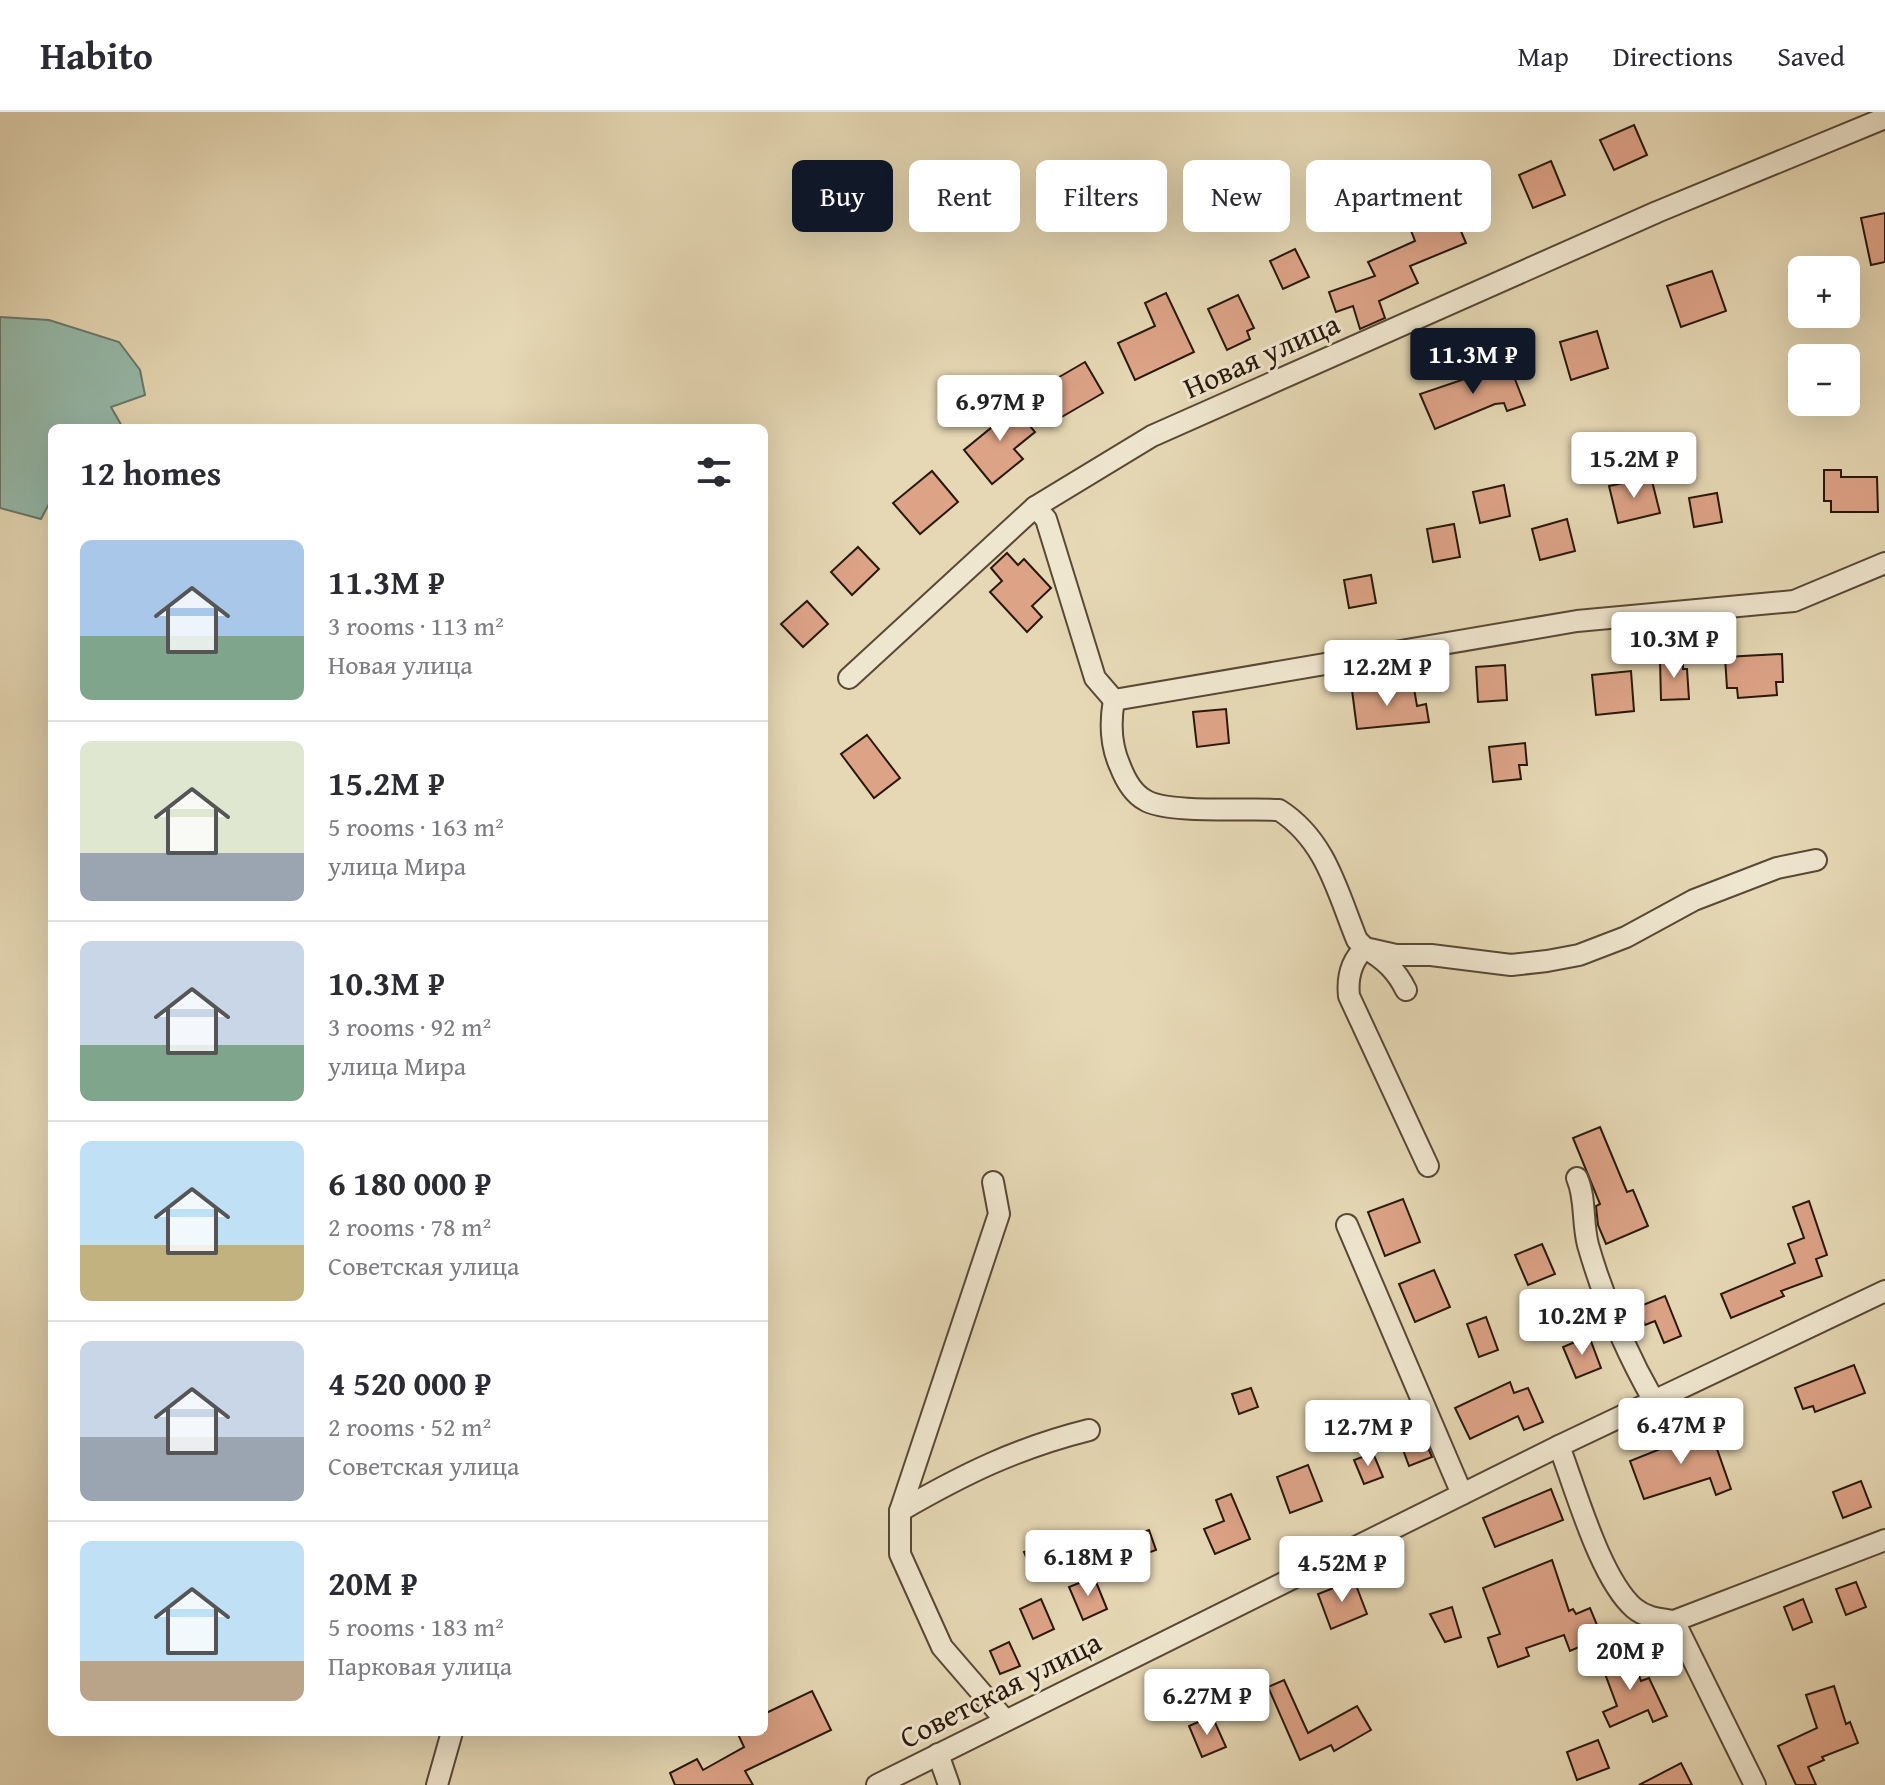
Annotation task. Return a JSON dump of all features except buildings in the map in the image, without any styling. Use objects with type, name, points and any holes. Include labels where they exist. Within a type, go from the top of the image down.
[{"type":"street","name":"Новая улица","points":[[849,678],[1035,507],[1152,436],[1657,212],[1885,118]]},
{"type":"street","points":[[1035,507],[1046,519],[1095,678],[1114,700],[1112,732],[1115,756],[1134,792],[1147,802],[1279,810],[1293,819],[1321,852],[1357,940],[1396,970],[1406,990]]},
{"type":"street","points":[[1114,700],[1577,621],[1794,601],[1885,563]]},
{"type":"street","points":[[1365,948],[1396,955],[1431,955],[1511,965],[1579,955],[1626,937],[1694,900],[1777,868],[1816,860]]},
{"type":"street","points":[[1365,948],[1351,969],[1349,996],[1428,1166]]},
{"type":"street","points":[[1577,1178],[1583,1192],[1582,1221],[1590,1250],[1638,1373],[1654,1401]]},
{"type":"street","points":[[993,1182],[999,1214],[900,1511],[900,1554],[942,1647],[1005,1720]]},
{"type":"street","points":[[1347,1225],[1462,1494]]},
{"type":"street","name":"Советская улица","points":[[877,1785],[1559,1446],[1885,1291]]},
{"type":"street","points":[[900,1511],[973,1469],[1035,1444],[1089,1430]]},
{"type":"street","points":[[1559,1446],[1613,1585],[1635,1609],[1652,1619],[1674,1621],[1885,1540]]},
{"type":"street","points":[[1674,1621],[1755,1785]]},
{"type":"street","points":[[437,1785],[451,1736]]},
{"type":"street","points":[[938,1754],[949,1785]]},
{"type":"shaded area","points":[[0,317],[49,320],[119,342],[140,370],[145,395],[111,407],[121,424],[48,424],[48,506],[41,519],[0,508]]}]
